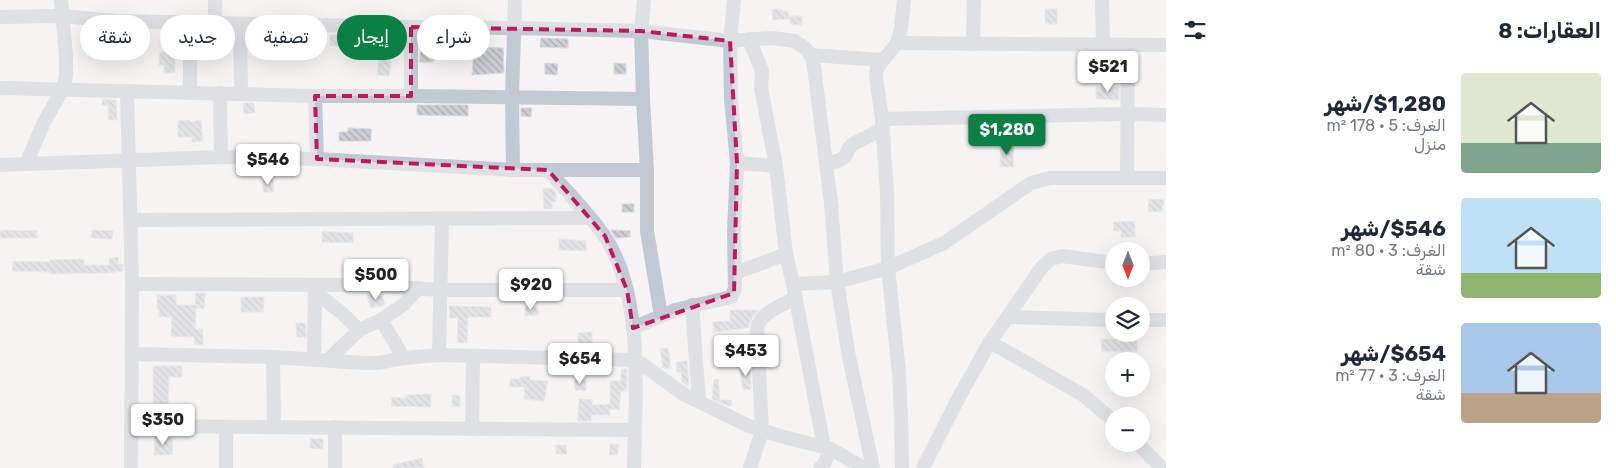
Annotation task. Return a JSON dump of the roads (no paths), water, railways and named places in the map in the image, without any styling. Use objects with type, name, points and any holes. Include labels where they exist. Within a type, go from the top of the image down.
[{"type":"street","points":[[26,164],[44,122],[63,89],[66,75],[61,0]]},
{"type":"street","points":[[215,0],[215,15]]},
{"type":"street","points":[[513,170],[512,97],[515,0]]},
{"type":"street","points":[[644,0],[641,31],[646,170],[646,231],[661,316]]},
{"type":"street","points":[[633,328],[692,306],[731,297],[735,289],[734,231],[737,163],[731,98],[730,40],[734,0]]},
{"type":"street","points":[[902,468],[899,373],[888,268],[887,192],[876,77],[877,68],[897,43],[902,28],[904,0]]},
{"type":"street","points":[[973,44],[974,0]]},
{"type":"street","points":[[1102,0],[1103,44]]},
{"type":"street","points":[[0,17],[62,16],[117,21],[160,22]]},
{"type":"street","points":[[235,24],[641,31],[730,40],[772,38],[794,41],[805,48],[810,55],[815,76],[831,203],[837,282],[851,367],[873,468]]},
{"type":"street","points":[[240,24],[241,94]]},
{"type":"street","points":[[411,27],[411,96]]},
{"type":"street","points":[[749,39],[762,67],[761,88],[776,166],[786,254],[828,448],[824,464],[820,468]]},
{"type":"street","points":[[897,43],[1166,45]]},
{"type":"street","points":[[1127,178],[1128,45]]},
{"type":"street","points":[[810,55],[882,60]]},
{"type":"street","points":[[190,60],[190,92]]},
{"type":"street","points":[[0,88],[316,96],[643,99]]},
{"type":"street","points":[[127,90],[132,284],[131,468]]},
{"type":"street","points":[[220,93],[221,157]]},
{"type":"street","points":[[316,96],[317,159]]},
{"type":"street","points":[[826,163],[843,158],[849,146],[882,124],[1128,114],[1166,115]]},
{"type":"street","points":[[0,165],[221,157],[317,159],[513,170],[646,170]]},
{"type":"street","points":[[737,163],[776,166]]},
{"type":"street","points":[[548,170],[605,236],[616,256],[627,290],[636,360],[634,468]]},
{"type":"street","points":[[793,284],[837,282],[888,268],[944,243],[1031,183],[1050,178],[1166,178]]},
{"type":"street","points":[[131,220],[590,218]]},
{"type":"street","points":[[439,356],[442,219]]},
{"type":"street","points":[[735,273],[786,254]]},
{"type":"street","points":[[923,468],[959,397],[990,342],[1042,268],[1051,260],[1062,256],[1105,262]]},
{"type":"street","points":[[1150,263],[1166,262]]},
{"type":"street","points":[[132,284],[316,289],[365,285],[440,290],[627,290]]},
{"type":"street","points":[[321,359],[359,330],[382,320],[404,305],[419,288]]},
{"type":"street","points":[[316,289],[359,330]]},
{"type":"street","points":[[316,289],[321,359]]},
{"type":"street","points":[[750,468],[762,431],[758,322],[763,317],[796,298]]},
{"type":"street","points":[[692,306],[700,402]]},
{"type":"street","points":[[1008,317],[1105,320]]},
{"type":"street","points":[[382,320],[404,358]]},
{"type":"street","points":[[1150,320],[1166,320]]},
{"type":"street","points":[[990,342],[1082,395],[1105,414]]},
{"type":"street","points":[[132,354],[273,357],[378,364],[404,358],[439,356],[636,360],[685,395],[762,431],[828,448],[864,468]]},
{"type":"street","points":[[472,356],[472,428]]},
{"type":"street","points":[[273,357],[274,427]]},
{"type":"street","points":[[132,426],[635,430]]},
{"type":"street","points":[[226,427],[226,468]]},
{"type":"street","points":[[335,427],[335,468]]},
{"type":"street","points":[[1146,452],[1162,468]]}]
